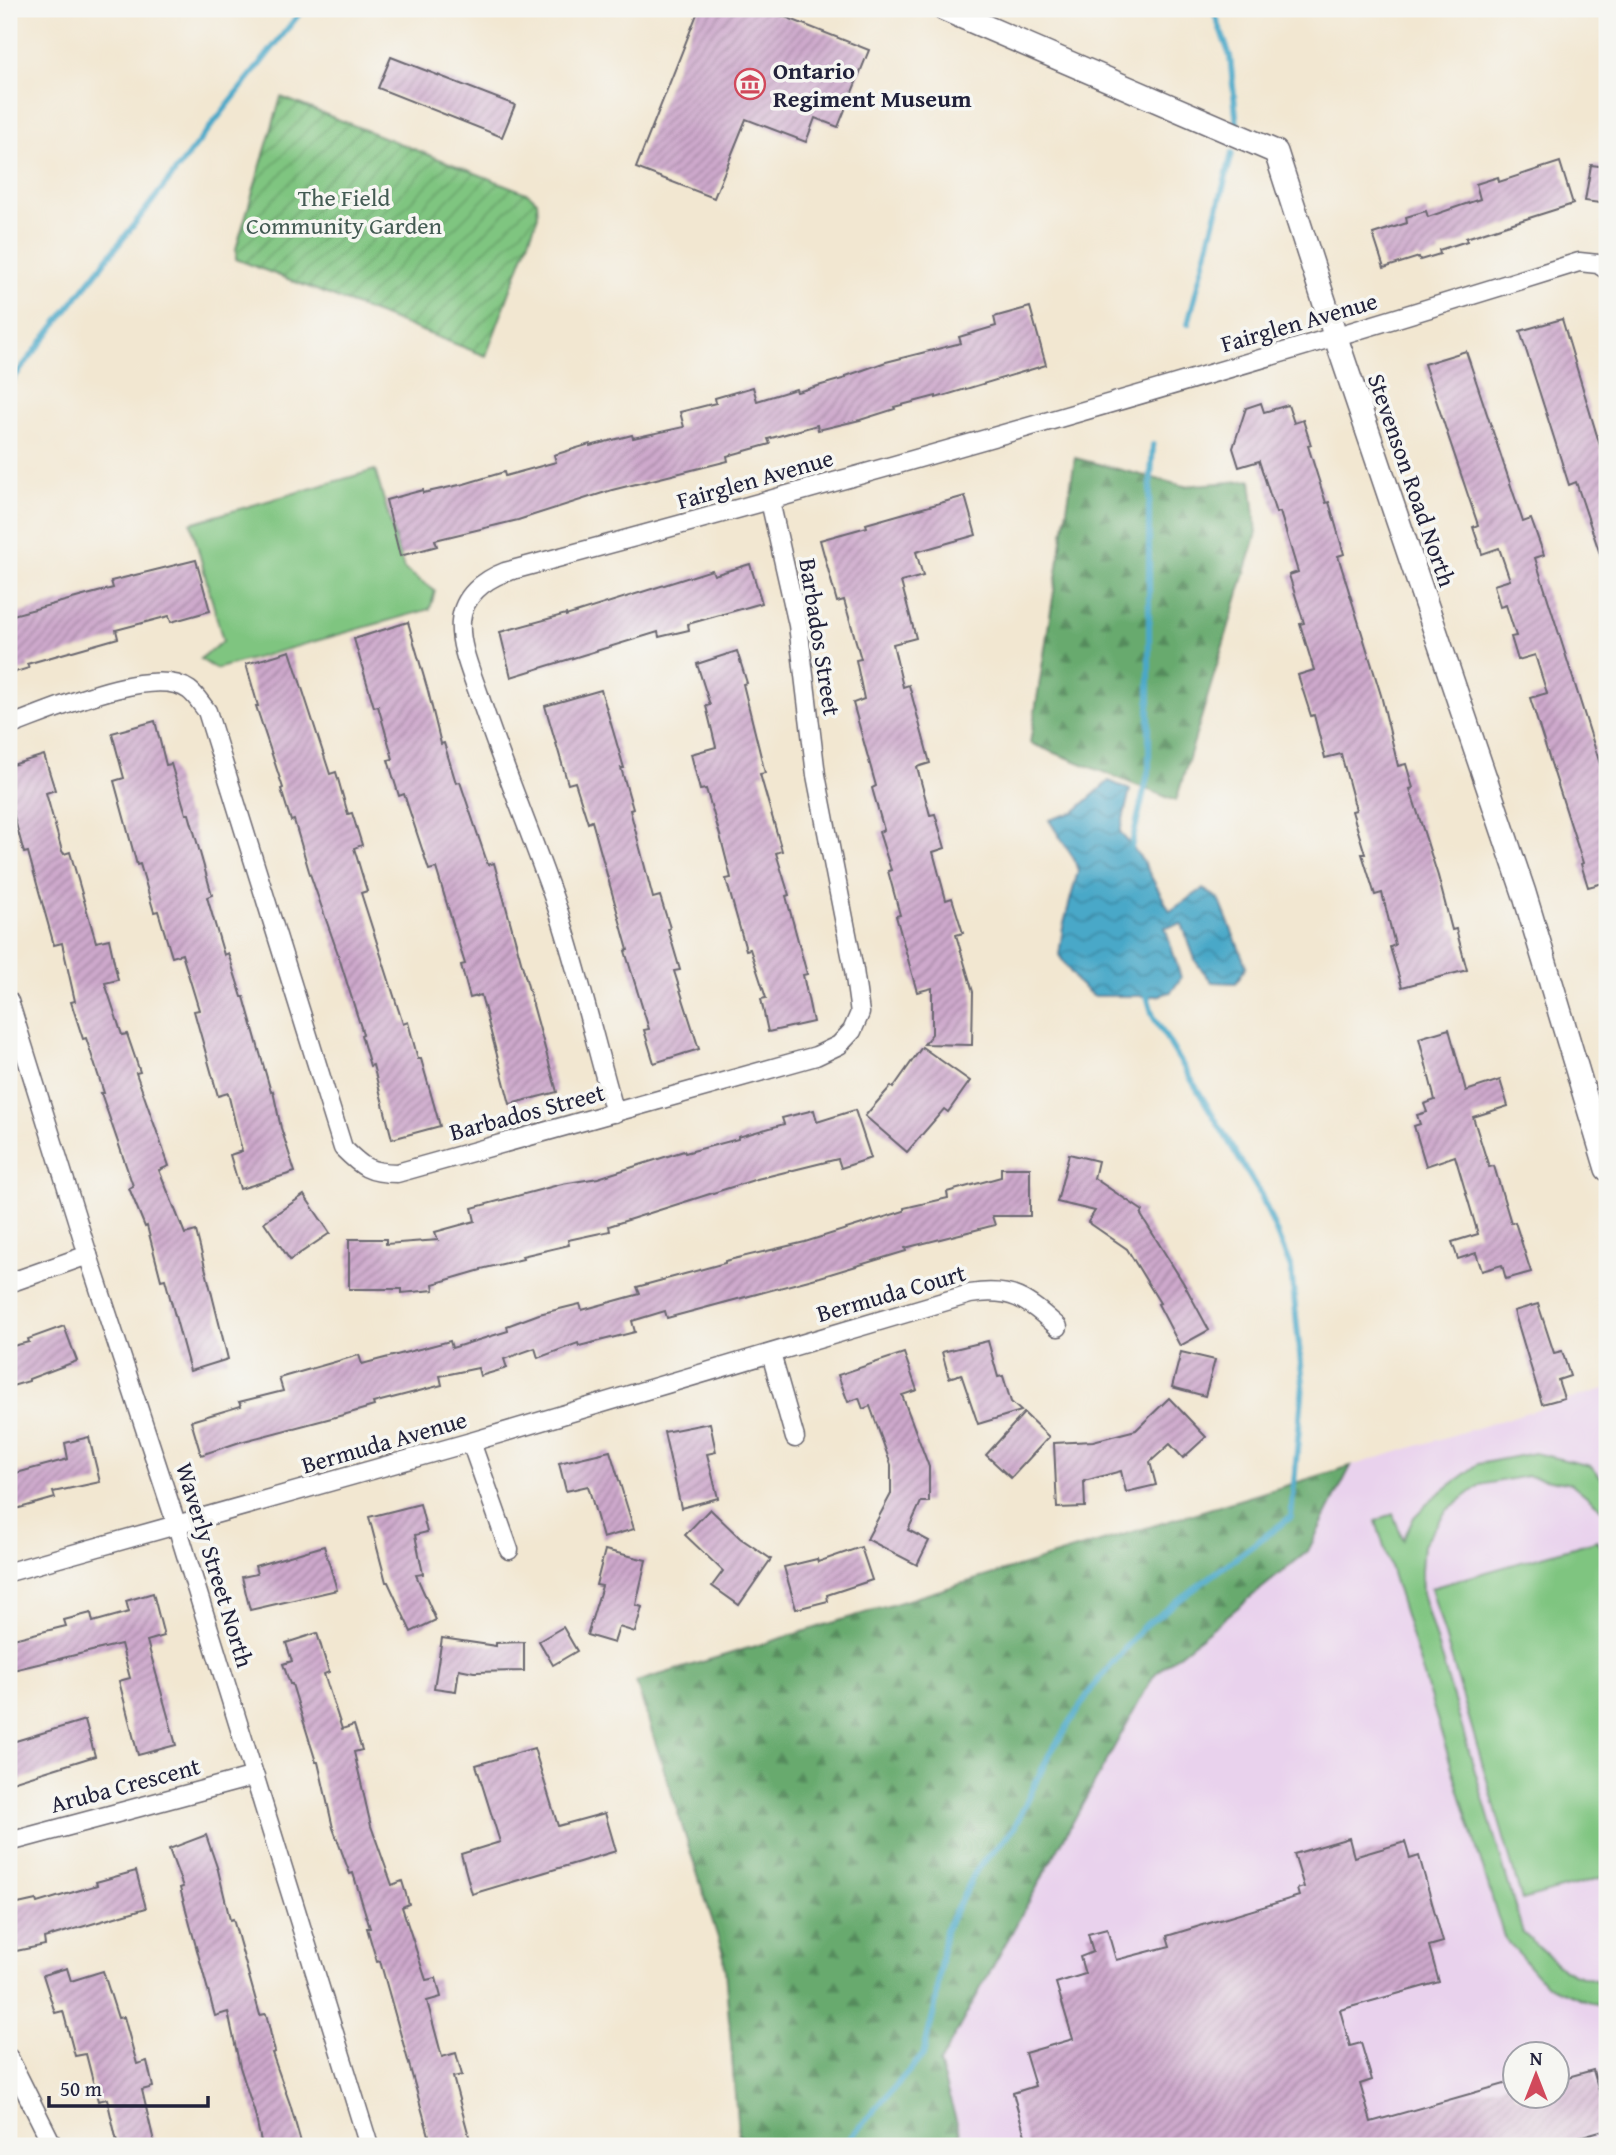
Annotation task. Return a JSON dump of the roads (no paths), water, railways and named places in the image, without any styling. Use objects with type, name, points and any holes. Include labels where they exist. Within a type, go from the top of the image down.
[{"type":"street","name":"Stevenson Road North","points":[[944,9],[1276,152],[1336,338],[1524,893],[1607,1169]]},
{"type":"street","name":"Fairglen Avenue","points":[[615,1113],[559,914],[495,743],[461,632],[461,618],[466,604],[487,579],[770,501],[1336,338],[1579,262],[1598,264],[1607,270]]},
{"type":"street","name":"Barbados Street","points":[[9,726],[111,689],[145,682],[165,682],[188,689],[206,711],[343,1148],[361,1166],[379,1173],[397,1173],[816,1056],[839,1045],[852,1031],[860,1013],[816,775],[798,625],[770,501]]},
{"type":"street","name":"Waverly Street North","points":[[9,1001],[88,1255],[177,1526],[369,2146]]},
{"type":"street","points":[[9,1283],[88,1255]]},
{"type":"street","name":"Bermuda Court","points":[[771,1354],[970,1294],[988,1291],[1006,1292],[1023,1299],[1058,1327]]},
{"type":"street","points":[[771,1354],[795,1438]]},
{"type":"street","name":"Bermuda Avenue","points":[[9,1572],[771,1354]]},
{"type":"street","points":[[471,1442],[509,1550]]},
{"type":"street","name":"Aruba Crescent","points":[[9,1842],[255,1776]]},
{"type":"street","points":[[9,2058],[53,2146]]},
{"type":"water","points":[[1109,781],[1130,790],[1120,832],[1141,858],[1170,911],[1203,889],[1219,899],[1246,966],[1236,983],[1212,982],[1196,962],[1182,924],[1165,927],[1181,978],[1171,992],[1157,996],[1093,996],[1078,983],[1059,955],[1063,927],[1078,871],[1074,859],[1049,820],[1074,812]]},
{"type":"waterway","points":[[9,384],[303,9]]},
{"type":"waterway","points":[[1213,9],[1230,56],[1237,126]]},
{"type":"waterway","points":[[1188,324],[1232,153]]},
{"type":"waterway","points":[[1130,852],[1149,769],[1149,507],[1153,445]]},
{"type":"waterway","points":[[843,2146],[923,2055],[935,2007],[945,1931],[977,1869],[1013,1830],[1049,1755],[1092,1688],[1143,1627],[1291,1517],[1303,1384],[1291,1268],[1261,1195],[1153,1016],[1145,989]]},
{"type":"place","name":"Ontario Regiment Museum","points":[[750,84]]},
{"type":"park label","name":"The Field Community Garden","points":[[344,211]]}]
